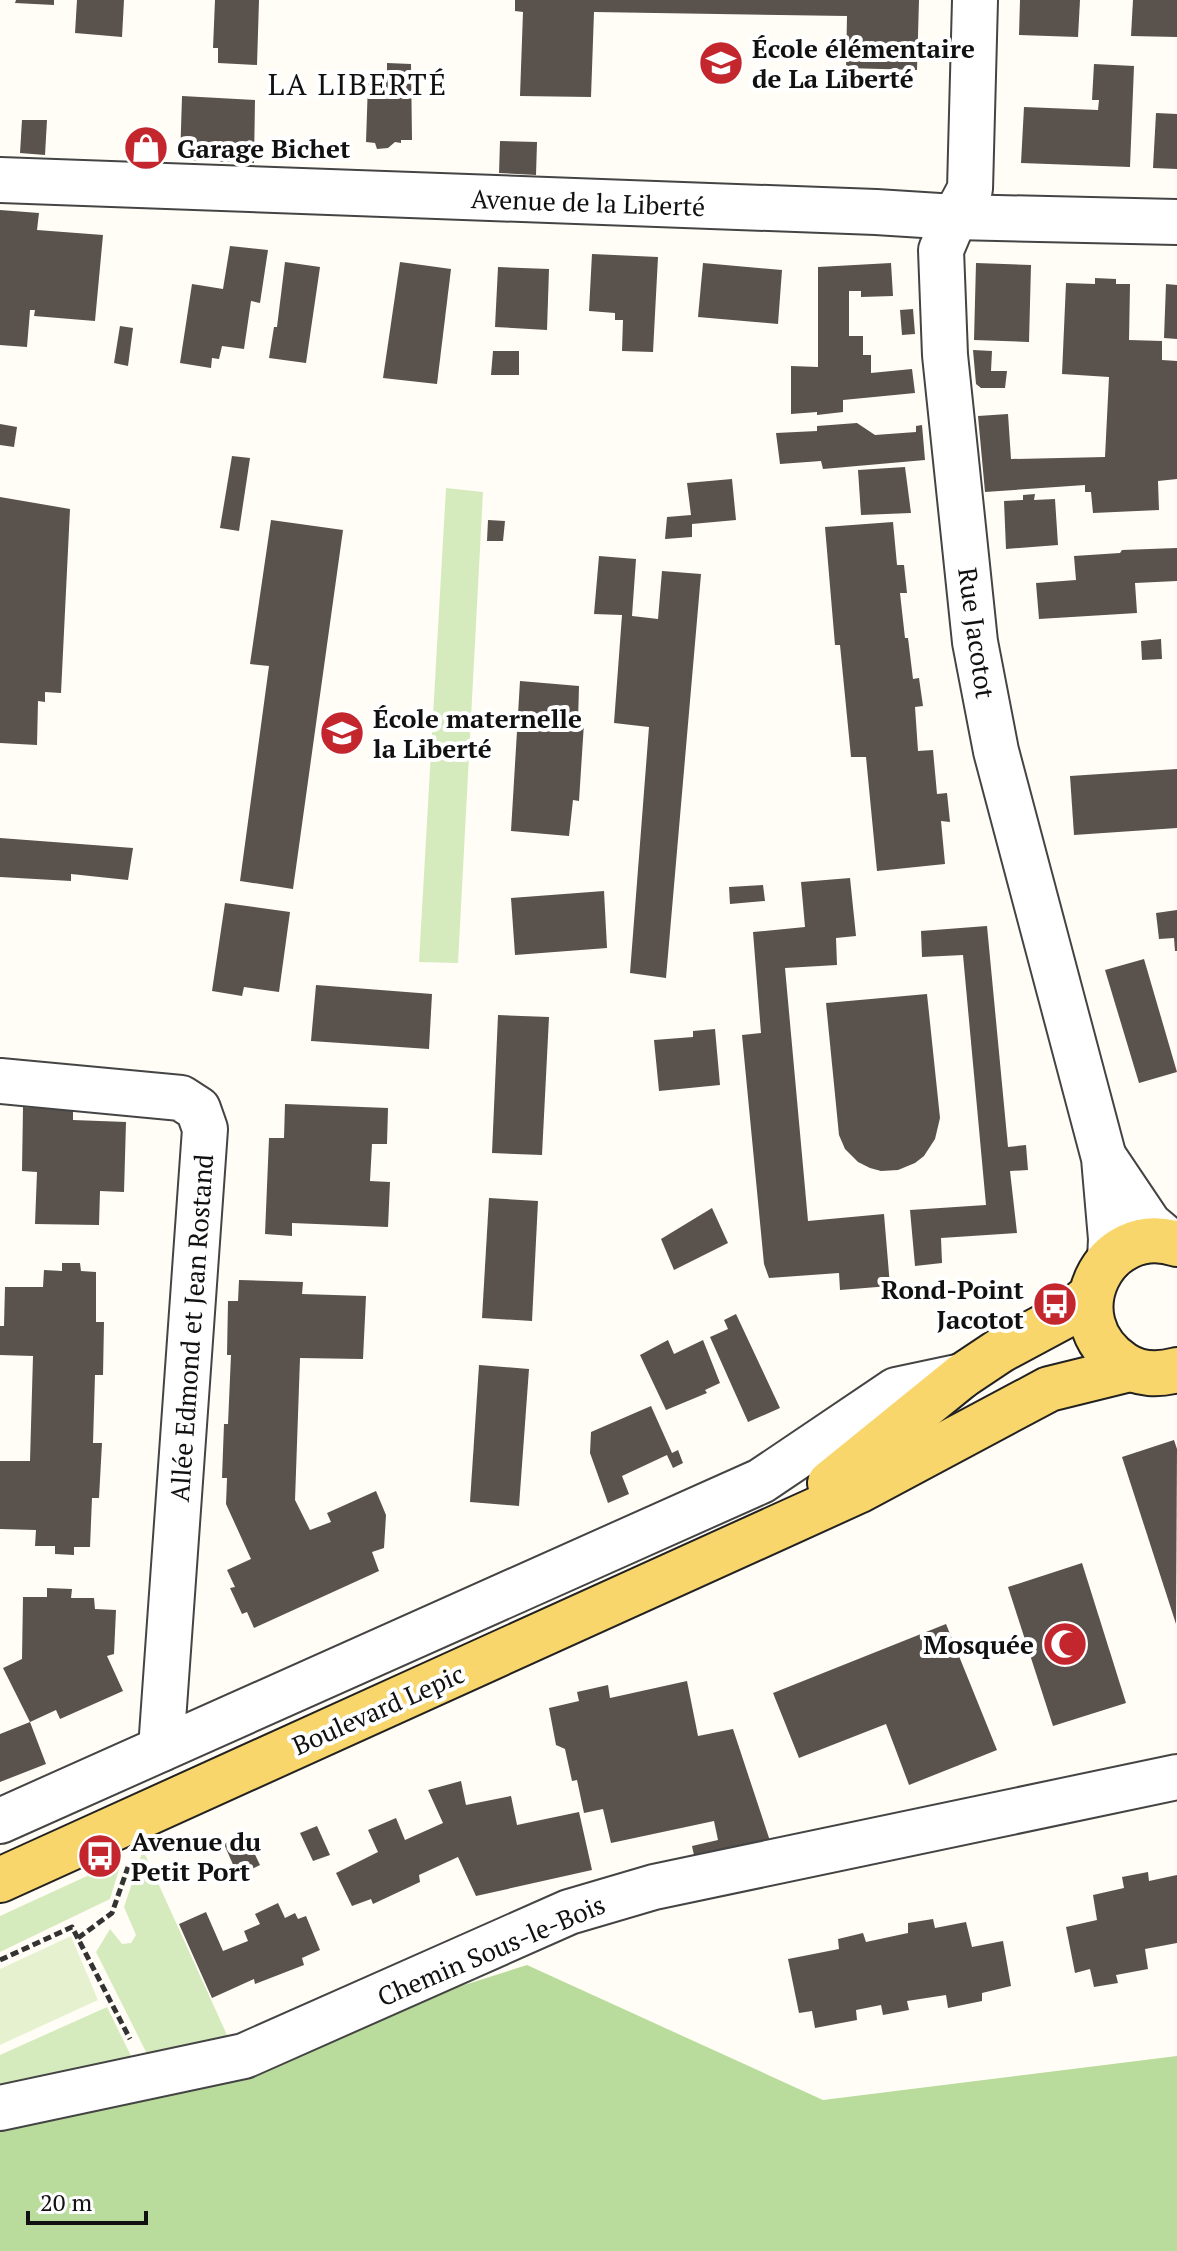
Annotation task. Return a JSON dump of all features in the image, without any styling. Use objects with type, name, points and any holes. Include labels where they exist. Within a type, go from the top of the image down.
[{"type":"main road","points":[[756,1537],[850,1469],[962,1376],[1001,1350],[1068,1314],[1128,1247],[1147,1240],[1173,1242]]},
{"type":"main road","points":[[1100,1278],[1091,1319],[1098,1340],[1112,1357],[1130,1369],[1152,1374],[1177,1370]]},
{"type":"main road","points":[[756,1537],[858,1491],[1049,1389],[1130,1369]]},
{"type":"main road","name":"Boulevard Lepic","points":[[0,1880],[756,1537]]},
{"type":"street","name":"Rue Jacotot","points":[[975,0],[970,189],[941,250],[945,355],[975,642],[996,751],[1104,1158],[1110,1227],[1100,1278]]},
{"type":"street","name":"Avenue de la Liberté","points":[[0,180],[955,217],[1177,222]]},
{"type":"street","name":"Allée Edmond et Jean Rostand","points":[[0,1081],[181,1098],[198,1109],[205,1129],[161,1749]]},
{"type":"street","points":[[1104,1158],[1149,1224],[1173,1242]]},
{"type":"street","points":[[0,1821],[761,1481],[896,1390],[962,1376]]},
{"type":"street","name":"Chemin Sous-le-Bois","points":[[0,2108],[244,2056],[569,1912],[654,1887],[1177,1777]]},
{"type":"path","points":[[78,1938],[112,1913],[129,1863]]},
{"type":"path","points":[[0,1960],[72,1927],[134,2048]]},
{"type":"green space","points":[[446,488],[483,492],[458,963],[419,962]]},
{"type":"green space","points":[[143,1850],[232,2046],[150,2060],[96,1952],[110,1929],[122,1944],[131,1943],[136,1935],[124,1907]]},
{"type":"green space","points":[[122,1860],[110,1899],[0,1952],[0,1916]]},
{"type":"green space","points":[[71,1936],[98,2000],[0,2045],[0,1969]]},
{"type":"green space","points":[[527,1965],[823,2100],[1177,2056],[1177,2251],[0,2251],[0,2132]]},
{"type":"green space","points":[[107,2007],[135,2064],[0,2092],[0,2055]]},
{"type":"building","points":[[16,0],[54,0],[54,5],[15,3]]},
{"type":"building","points":[[77,0],[124,0],[122,37],[75,33]]},
{"type":"building","points":[[215,0],[259,0],[257,65],[218,63],[218,48],[213,48]]},
{"type":"building","points":[[515,0],[919,0],[917,70],[846,68],[847,16],[594,12],[591,97],[520,96],[523,12],[515,11]]},
{"type":"building","points":[[1020,0],[1080,0],[1078,37],[1019,35]]},
{"type":"building","points":[[1133,0],[1177,0],[1177,37],[1131,36]]},
{"type":"building","points":[[387,63],[411,64],[412,140],[401,140],[401,143],[395,142],[388,148],[377,149],[375,143],[366,142],[368,83],[370,85],[372,74],[387,74]]},
{"type":"building","points":[[1094,64],[1134,66],[1130,167],[1021,163],[1024,107],[1098,110],[1099,100],[1092,100]]},
{"type":"building","points":[[182,96],[255,100],[254,163],[180,160]]},
{"type":"building","points":[[1156,113],[1177,114],[1177,169],[1153,168]]},
{"type":"building","points":[[22,120],[47,120],[45,155],[20,153]]},
{"type":"building","points":[[500,141],[537,142],[536,175],[499,173]]},
{"type":"building","points":[[0,210],[39,213],[37,230],[103,235],[95,321],[34,316],[35,310],[30,310],[27,347],[0,345]]},
{"type":"building","points":[[230,246],[268,250],[260,303],[251,301],[244,349],[222,346],[219,359],[212,358],[211,368],[180,363],[192,284],[223,289]]},
{"type":"building","points":[[592,254],[658,257],[653,352],[622,351],[623,320],[615,320],[615,313],[589,311]]},
{"type":"building","points":[[285,262],[320,267],[306,363],[269,358],[274,327],[277,327]]},
{"type":"building","points":[[400,262],[451,269],[437,384],[383,378]]},
{"type":"building","points":[[703,263],[782,270],[778,324],[698,317]]},
{"type":"building","points":[[891,263],[893,296],[861,297],[861,291],[849,291],[849,336],[863,336],[863,355],[871,355],[871,373],[912,369],[915,393],[843,400],[843,412],[791,414],[791,366],[818,367],[818,267]]},
{"type":"building","points":[[976,263],[1031,265],[1029,342],[974,340]]},
{"type":"building","points":[[498,267],[549,269],[547,330],[495,327]]},
{"type":"building","points":[[1095,278],[1116,279],[1116,284],[1130,284],[1129,340],[1162,341],[1162,360],[1177,361],[1177,479],[1158,481],[1159,510],[1093,513],[1091,492],[1085,492],[1085,485],[985,492],[978,416],[1008,414],[1011,459],[1105,457],[1109,377],[1062,374],[1066,283],[1095,284]]},
{"type":"building","points":[[1166,284],[1177,285],[1177,339],[1164,338]]},
{"type":"building","points":[[913,309],[915,334],[902,335],[900,310]]},
{"type":"building","points":[[120,326],[133,328],[128,366],[114,363]]},
{"type":"building","points":[[973,350],[992,351],[991,371],[1007,371],[1005,388],[981,388],[976,384]]},
{"type":"building","points":[[493,351],[519,351],[519,375],[491,375]]},
{"type":"building","points":[[857,423],[875,435],[916,432],[916,426],[922,425],[925,460],[823,469],[821,461],[780,464],[776,433],[817,431],[817,426]]},
{"type":"building","points":[[0,424],[17,427],[14,447],[0,445]]},
{"type":"building","points":[[232,456],[250,458],[239,531],[220,528]]},
{"type":"building","points":[[905,467],[911,513],[861,515],[858,470]]},
{"type":"building","points":[[732,479],[736,520],[692,524],[692,537],[665,539],[667,517],[691,515],[687,483]]},
{"type":"building","points":[[1035,494],[1034,500],[1055,499],[1058,545],[1006,549],[1004,501],[1023,500],[1023,495]]},
{"type":"building","points":[[0,497],[70,509],[61,693],[45,692],[45,702],[38,701],[37,745],[0,743]]},
{"type":"building","points":[[271,520],[343,530],[293,889],[240,881],[269,666],[250,664]]},
{"type":"building","points":[[488,520],[505,521],[503,541],[487,541]]},
{"type":"building","points":[[893,522],[897,565],[904,565],[907,593],[900,593],[905,638],[908,638],[913,679],[919,678],[923,706],[915,707],[918,751],[933,750],[937,794],[947,793],[950,822],[941,821],[945,864],[877,871],[866,757],[851,757],[840,645],[835,645],[825,527]]},
{"type":"building","points":[[1177,548],[1177,581],[1135,583],[1137,613],[1039,619],[1036,583],[1076,580],[1074,556]]},
{"type":"building","points":[[599,556],[636,559],[632,616],[658,619],[662,571],[701,574],[666,978],[630,973],[649,727],[614,723],[622,615],[594,614]]},
{"type":"building","points":[[1161,639],[1162,659],[1142,660],[1141,641]]},
{"type":"building","points":[[520,681],[579,686],[578,722],[584,723],[579,801],[573,800],[569,836],[511,831]]},
{"type":"building","points":[[1177,769],[1177,828],[1074,835],[1070,776]]},
{"type":"building","points":[[0,838],[133,848],[128,880],[71,874],[71,881],[0,877]]},
{"type":"building","points":[[850,878],[856,936],[836,938],[837,965],[785,968],[808,1221],[884,1214],[890,1286],[840,1290],[839,1273],[769,1278],[764,1264],[742,1035],[761,1033],[753,932],[805,927],[801,882]]},
{"type":"building","points":[[763,885],[765,901],[730,904],[729,887]]},
{"type":"building","points":[[604,891],[607,948],[515,955],[511,898]]},
{"type":"building","points":[[225,903],[290,912],[279,992],[244,987],[242,996],[212,991]]},
{"type":"building","points":[[1177,910],[1175,951],[1174,938],[1159,939],[1156,913]]},
{"type":"building","points":[[987,926],[1008,1147],[1026,1145],[1028,1170],[1010,1171],[1017,1233],[941,1238],[942,1263],[915,1266],[910,1210],[986,1205],[963,955],[922,957],[921,931]]},
{"type":"building","points":[[1144,959],[1177,1072],[1139,1083],[1105,970]]},
{"type":"building","points":[[316,985],[432,994],[429,1049],[311,1041]]},
{"type":"building","points":[[927,994],[940,1118],[935,1139],[924,1156],[915,1163],[898,1170],[870,1168],[858,1162],[845,1149],[839,1135],[826,1003]]},
{"type":"building","points":[[498,1015],[549,1017],[542,1155],[492,1153]]},
{"type":"building","points":[[715,1029],[720,1085],[659,1091],[654,1040],[693,1037],[693,1031]]},
{"type":"building","points":[[285,1104],[388,1108],[387,1144],[372,1144],[370,1181],[390,1182],[388,1227],[292,1223],[292,1236],[265,1234],[269,1138],[284,1138]]},
{"type":"building","points":[[23,1107],[73,1110],[73,1120],[126,1122],[124,1192],[100,1191],[99,1225],[35,1224],[37,1172],[22,1171]]},
{"type":"building","points":[[489,1198],[538,1201],[532,1321],[482,1318]]},
{"type":"building","points":[[712,1208],[728,1243],[674,1270],[661,1239]]},
{"type":"building","points":[[62,1263],[80,1263],[81,1271],[96,1272],[96,1322],[104,1322],[103,1375],[95,1375],[93,1443],[102,1443],[99,1498],[92,1498],[90,1547],[74,1547],[74,1555],[55,1554],[55,1546],[35,1546],[36,1530],[0,1529],[0,1461],[30,1461],[33,1356],[0,1355],[5,1287],[43,1287],[44,1270],[62,1271]]},
{"type":"building","points":[[239,1280],[303,1282],[302,1294],[366,1296],[363,1359],[300,1358],[295,1500],[310,1530],[331,1522],[327,1513],[376,1491],[386,1515],[384,1548],[372,1552],[379,1571],[254,1628],[247,1612],[242,1614],[230,1588],[235,1587],[227,1570],[251,1559],[226,1504],[227,1478],[222,1478],[231,1355],[227,1355],[228,1301],[238,1301]]},
{"type":"building","points":[[736,1314],[780,1408],[748,1422],[710,1337],[728,1329],[724,1320]]},
{"type":"building","points":[[668,1340],[674,1354],[703,1340],[720,1383],[705,1390],[707,1393],[666,1410],[640,1355]]},
{"type":"building","points":[[479,1365],[529,1369],[519,1506],[470,1502]]},
{"type":"building","points":[[651,1406],[672,1453],[678,1450],[683,1463],[673,1468],[667,1455],[622,1476],[629,1494],[608,1503],[590,1453],[591,1432]]},
{"type":"building","points":[[1174,1440],[1177,1449],[1176,1624],[1122,1457]]},
{"type":"building","points":[[1082,1563],[1126,1703],[1053,1726],[1008,1587]]},
{"type":"building","points":[[47,1588],[72,1589],[71,1598],[94,1598],[95,1609],[116,1610],[114,1654],[107,1656],[123,1691],[60,1719],[56,1710],[30,1722],[3,1668],[22,1659],[23,1597],[47,1597]]},
{"type":"building","points":[[946,1624],[997,1750],[909,1785],[886,1724],[799,1758],[773,1693]]},
{"type":"building","points":[[687,1681],[698,1736],[733,1729],[771,1844],[695,1860],[692,1846],[718,1840],[714,1821],[611,1843],[603,1809],[584,1813],[577,1780],[572,1781],[565,1749],[556,1745],[549,1708],[579,1701],[577,1692],[608,1685],[610,1698]]},
{"type":"building","points":[[30,1722],[46,1764],[0,1782],[0,1734]]},
{"type":"building","points":[[461,1781],[466,1805],[511,1796],[517,1825],[579,1812],[592,1870],[476,1896],[458,1857],[419,1875],[420,1882],[373,1904],[371,1899],[352,1906],[336,1873],[378,1852],[368,1830],[396,1818],[405,1840],[443,1823],[428,1790]]},
{"type":"building","points":[[317,1826],[330,1855],[313,1861],[300,1833]]},
{"type":"building","points":[[245,1834],[260,1865],[238,1876],[224,1844]]},
{"type":"building","points":[[1148,1872],[1149,1881],[1177,1875],[1177,1943],[1145,1949],[1148,1969],[1116,1975],[1118,1983],[1094,1987],[1090,1969],[1075,1973],[1066,1927],[1097,1920],[1093,1895],[1124,1888],[1122,1877]]},
{"type":"building","points":[[278,1903],[285,1918],[295,1913],[298,1919],[306,1916],[320,1950],[302,1958],[304,1965],[255,1984],[254,1979],[212,1998],[179,1924],[206,1912],[223,1951],[248,1941],[244,1931],[260,1924],[255,1914]]},
{"type":"building","points":[[933,1919],[935,1928],[966,1922],[972,1947],[1003,1941],[1011,1986],[982,1993],[982,2001],[948,2008],[946,1995],[907,2001],[909,2010],[883,2015],[881,2005],[856,2010],[857,2020],[815,2028],[812,2011],[799,2013],[788,1959],[839,1949],[838,1939],[863,1933],[866,1942],[908,1933],[908,1923]]},
{"type":"place","name":"École élémentaire de La Liberté","points":[[721,63]]},
{"type":"place","name":"Garage Bichet","points":[[146,148]]},
{"type":"place","name":"École maternelle la Liberté","points":[[342,733]]},
{"type":"place","name":"Rond-Point Jacotot","points":[[1055,1304]]},
{"type":"place","name":"Mosquée","points":[[1065,1644]]},
{"type":"place","name":"Avenue du Petit Port","points":[[100,1856]]},
{"type":"district","name":"LA LIBERTÉ","points":[[358,84]]}]
